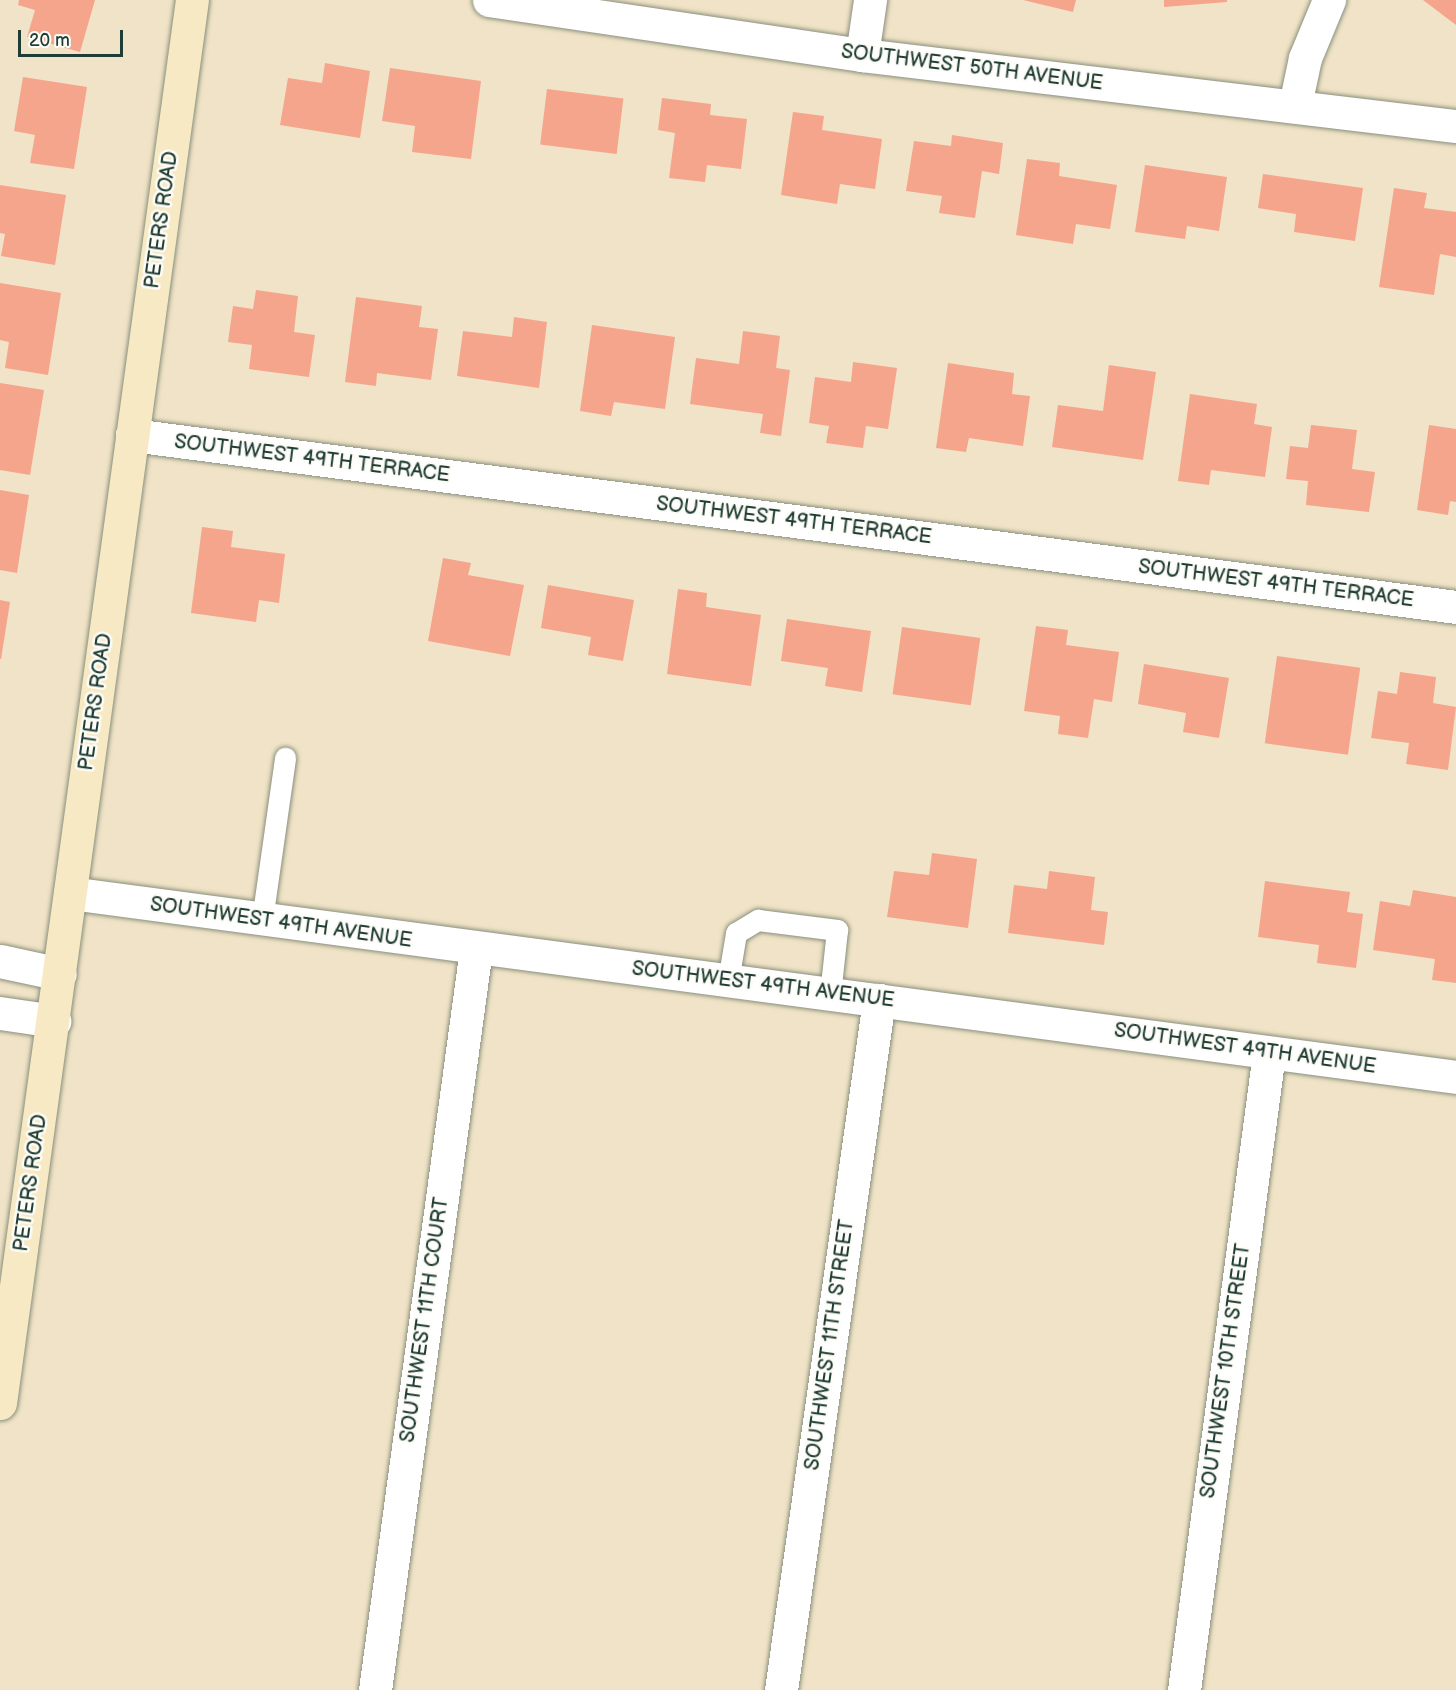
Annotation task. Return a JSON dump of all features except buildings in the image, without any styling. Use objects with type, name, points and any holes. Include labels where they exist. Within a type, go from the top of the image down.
[{"type":"main road","name":"PETERS ROAD","points":[[0,1403],[192,0]]},
{"type":"street","name":"SOUTHWEST 50TH AVENUE","points":[[489,0],[862,55],[1456,126]]},
{"type":"street","points":[[862,55],[870,0]]},
{"type":"street","points":[[1295,105],[1305,58],[1329,0]]},
{"type":"street","name":"SOUTHWEST 49TH TERRACE","points":[[132,435],[1456,607]]},
{"type":"street","name":"SOUTHWEST 49TH AVENUE","points":[[70,894],[1456,1077]]},
{"type":"street","name":"SOUTHWEST 11TH COURT","points":[[375,1690],[476,949]]},
{"type":"street","points":[[0,961],[60,974]]},
{"type":"street","name":"SOUTHWEST 11TH STREET","points":[[781,1690],[879,1000]]},
{"type":"street","points":[[0,1013],[54,1021]]},
{"type":"street","name":"SOUTHWEST 10TH STREET","points":[[1184,1690],[1269,1053]]},
{"type":"lane","points":[[262,920],[285,758]]},
{"type":"lane","points":[[728,981],[736,933],[758,920],[769,921],[837,930],[830,994]]}]
